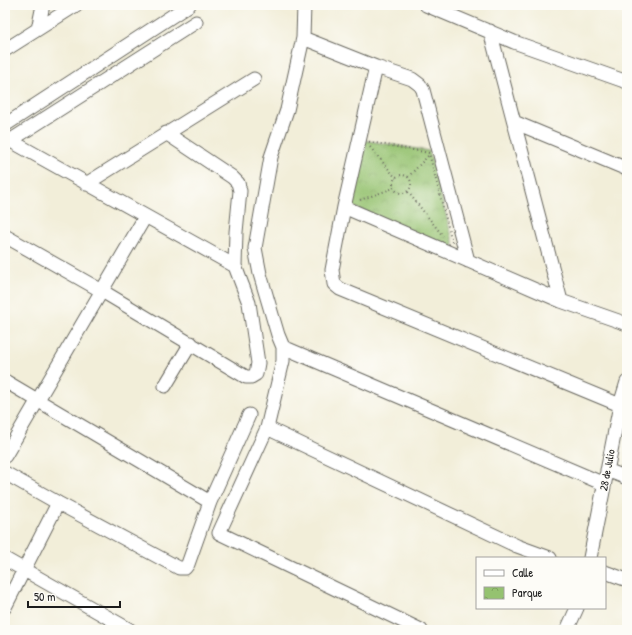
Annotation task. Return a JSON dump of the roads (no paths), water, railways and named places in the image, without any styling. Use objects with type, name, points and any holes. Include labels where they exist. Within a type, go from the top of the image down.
[{"type":"street","points":[[38,29],[43,5]]},
{"type":"street","points":[[5,50],[76,5]]},
{"type":"street","points":[[5,125],[190,5]]},
{"type":"street","points":[[304,5],[303,38],[287,110],[271,157],[255,248],[260,274],[278,336],[283,347],[283,361],[267,428],[219,533],[421,630]]},
{"type":"street","points":[[426,5],[514,42],[627,82]]},
{"type":"street","points":[[196,22],[8,143],[235,266]]},
{"type":"street","points":[[490,31],[561,301]]},
{"type":"street","points":[[303,38],[376,67],[412,79],[420,85],[423,90],[468,261]]},
{"type":"street","points":[[376,67],[332,270],[334,284],[340,289],[620,405]]},
{"type":"street","points":[[86,184],[254,79]]},
{"type":"street","points":[[514,122],[627,169]]},
{"type":"street","points":[[6,240],[102,291],[246,377],[252,377],[256,374],[258,363],[249,303],[235,266],[236,232],[240,191],[238,183],[232,177],[166,134]]},
{"type":"street","points":[[347,206],[561,301],[627,324]]},
{"type":"street","points":[[5,456],[145,217]]},
{"type":"street","points":[[165,386],[190,343]]},
{"type":"street","points":[[283,347],[604,484]]},
{"type":"street","points":[[5,381],[210,502]]},
{"type":"street","name":"28 de Julio","points":[[590,557],[620,405],[627,382]]},
{"type":"street","points":[[5,473],[179,568],[184,568],[188,564],[210,502],[249,415]]},
{"type":"street","points":[[267,428],[517,546],[547,557]]},
{"type":"street","points":[[607,470],[627,478]]},
{"type":"street","points":[[5,607],[58,503]]},
{"type":"street","points":[[5,558],[130,630]]},
{"type":"street","points":[[606,572],[627,580]]},
{"type":"street","points":[[567,630],[577,609]]}]
